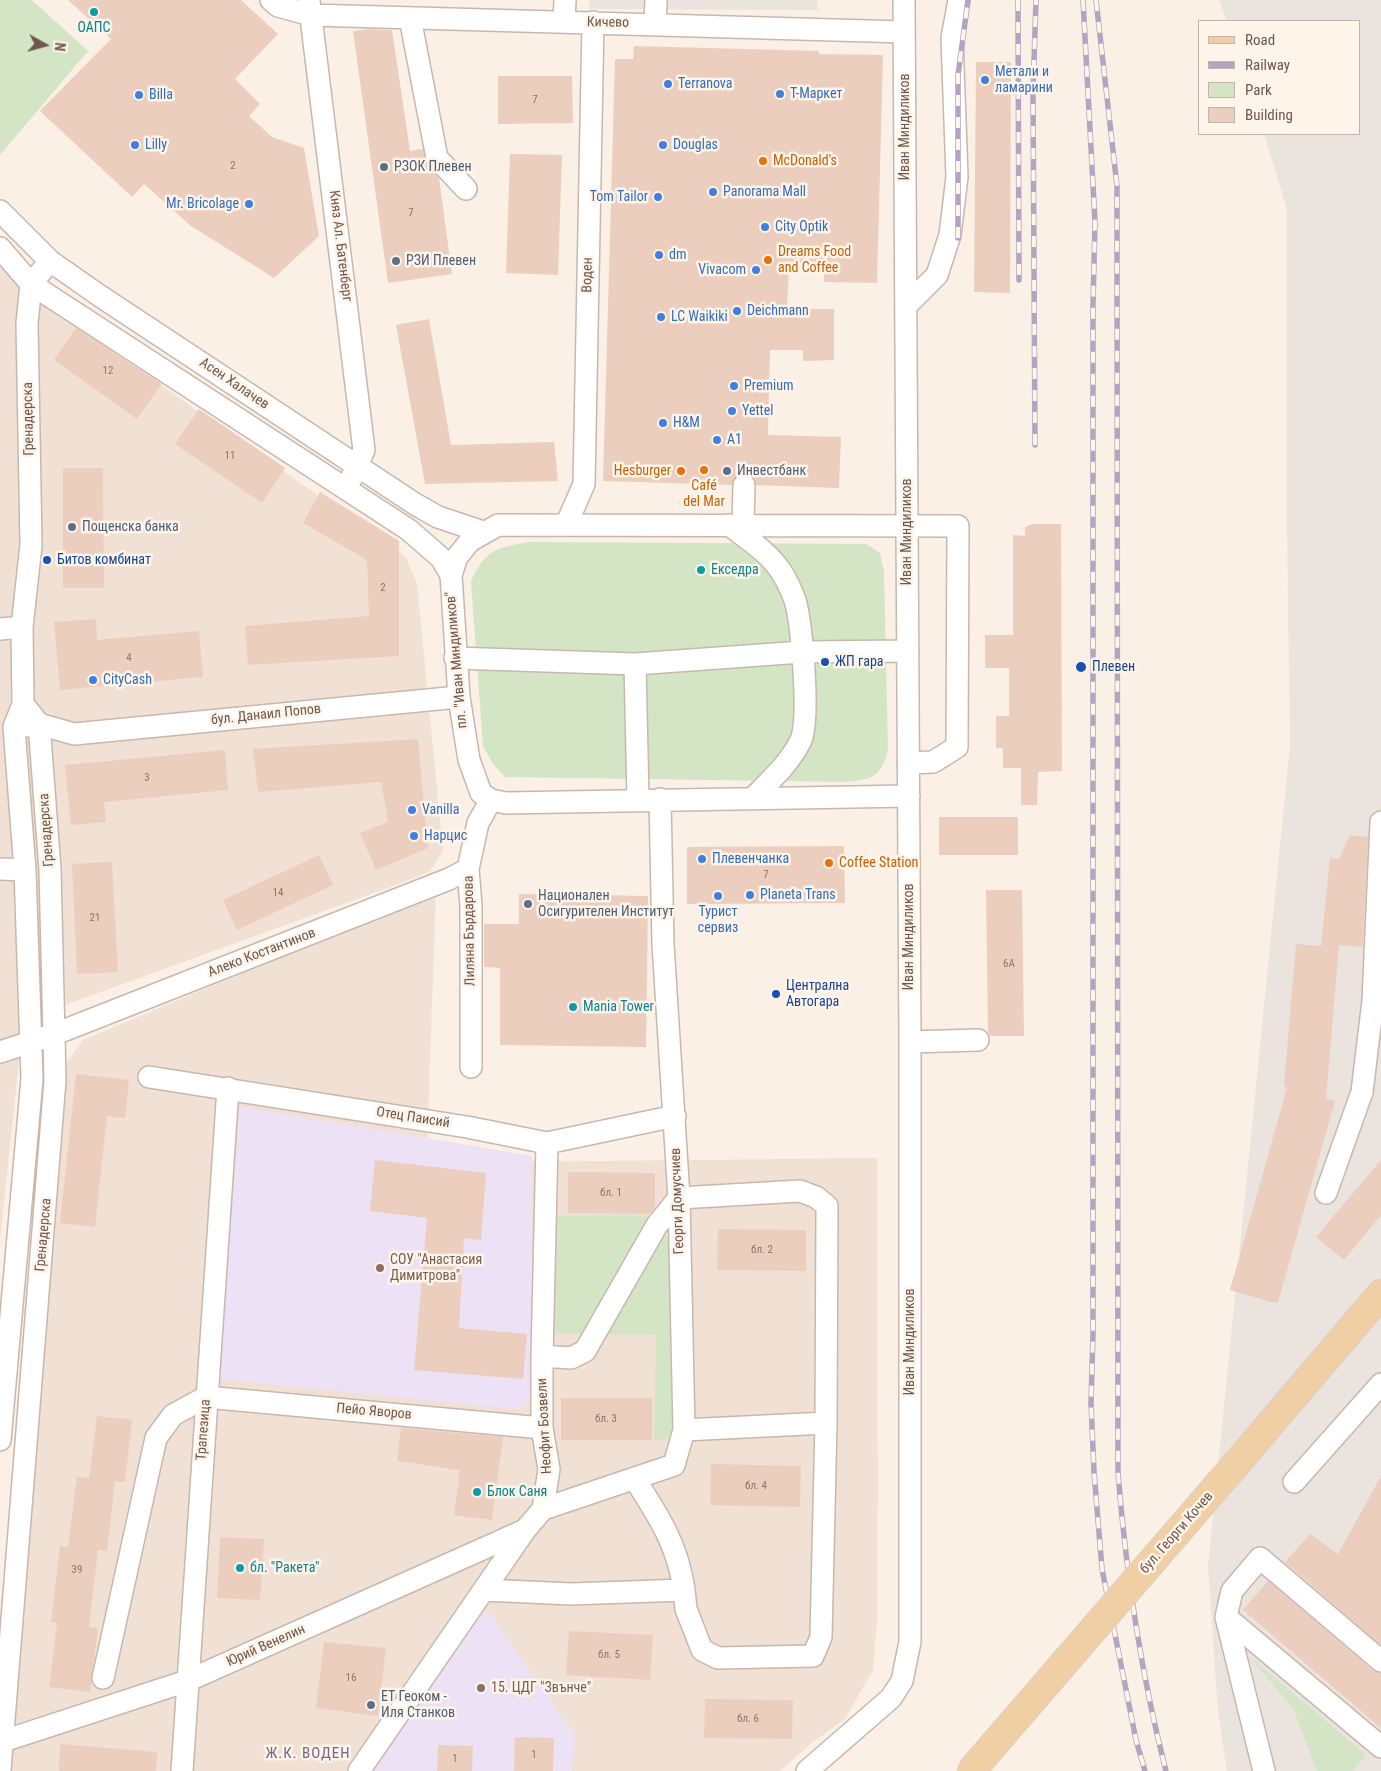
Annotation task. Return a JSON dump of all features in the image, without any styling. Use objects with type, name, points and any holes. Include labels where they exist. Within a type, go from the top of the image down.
[{"type":"main road","name":"бул. Георги Кочев","points":[[971,1771],[1381,1294]]},
{"type":"street","name":"Кичево","points":[[271,0],[278,6],[410,18],[904,32]]},
{"type":"street","points":[[564,22],[565,0]]},
{"type":"street","points":[[655,24],[656,0]]},
{"type":"street","name":"Иван Миндиликов","points":[[807,1771],[891,1698],[902,1681],[907,1663],[911,1620],[909,796],[904,0]]},
{"type":"street","points":[[906,306],[937,274],[950,235],[957,177],[952,38],[959,0]]},
{"type":"street","name":"Княз Ал. Батенберг","points":[[310,8],[364,450],[358,467],[346,488]]},
{"type":"street","points":[[410,18],[437,158],[466,189]]},
{"type":"street","name":"Воден","points":[[567,524],[584,484],[593,22]]},
{"type":"street","name":"Асен Халачев","points":[[0,211],[50,261],[114,306],[358,467],[438,517],[483,532]]},
{"type":"street","name":"Асен Халачев","points":[[0,248],[31,284],[346,488],[424,542],[441,558],[451,575]]},
{"type":"street","points":[[31,284],[50,261]]},
{"type":"street","name":"Гренадерска","points":[[0,1440],[2,1395],[32,1078],[25,870],[8,754],[7,728],[23,704],[22,627],[32,545],[27,323],[31,284]]},
{"type":"street","points":[[744,485],[736,525],[782,572],[795,601],[802,652],[806,711],[801,739],[781,770],[752,798]]},
{"type":"street","name":"пл. \"Иван Миндиликов\"","points":[[492,800],[481,792],[475,781],[463,735],[451,575],[457,557],[470,541],[498,525],[958,526],[957,747],[933,762],[908,763]]},
{"type":"street","points":[[0,629],[22,627]]},
{"type":"street","points":[[456,658],[635,664],[802,652],[908,651]]},
{"type":"street","points":[[635,664],[638,799]]},
{"type":"street","name":"бул. Данаил Попов","points":[[7,728],[39,724],[74,734],[459,697]]},
{"type":"street","points":[[23,704],[39,724]]},
{"type":"street","name":"Гренадерска","points":[[0,1770],[53,1126],[55,1034],[50,869],[39,724]]},
{"type":"street","name":"бул. Данаил Попов","points":[[8,754],[41,751],[74,734]]},
{"type":"street","points":[[492,800],[506,803],[638,799],[909,796]]},
{"type":"street","name":"Георги Домусчиев","points":[[543,1509],[674,1465],[684,1430],[679,1198],[664,962],[660,799]]},
{"type":"street","name":"Лиляна Бърдарова","points":[[471,1067],[471,906],[468,869],[478,823],[492,800]]},
{"type":"street","points":[[1326,1193],[1362,1092],[1377,1001],[1381,822]]},
{"type":"street","points":[[0,869],[25,870]]},
{"type":"street","name":"Алеко Костантинов","points":[[0,1052],[55,1034],[449,880],[468,869]]},
{"type":"street","points":[[910,1042],[978,1040]]},
{"type":"street","name":"Отец Паисий","points":[[149,1077],[467,1127],[547,1143],[675,1116]]},
{"type":"street","name":"Трапезица","points":[[182,1771],[228,1088]]},
{"type":"street","name":"Неофит Бозвели","points":[[543,1509],[549,1469],[542,1428],[547,1143]]},
{"type":"street","points":[[542,1356],[570,1358],[585,1351],[657,1225],[679,1198],[800,1191],[816,1197],[827,1206],[826,1423],[821,1637],[813,1656],[718,1658],[702,1650],[686,1609],[681,1569],[667,1529],[634,1478]]},
{"type":"street","points":[[1294,1482],[1381,1384]]},
{"type":"street","points":[[103,1678],[156,1438],[173,1415],[206,1397]]},
{"type":"street","name":"Пейо Яворов","points":[[206,1397],[542,1428]]},
{"type":"street","points":[[684,1430],[826,1423]]},
{"type":"street","points":[[359,1771],[525,1530],[543,1509]]},
{"type":"street","name":"Юрий Венелин","points":[[1,1742],[187,1681],[525,1530]]},
{"type":"street","points":[[1264,1771],[1226,1617],[1232,1591],[1260,1558],[1381,1661]]},
{"type":"street","points":[[484,1590],[571,1594],[684,1590]]},
{"type":"street","points":[[1226,1617],[1381,1747]]},
{"type":"shaded area","points":[[590,0],[817,0],[818,10],[589,9]]},
{"type":"shaded area","points":[[1219,0],[1381,0],[1381,1771],[1227,1771],[1218,1711],[1208,1566],[1290,745],[1287,527],[1287,209],[1264,135],[1361,135],[1361,20],[1227,20]]},
{"type":"shaded area","points":[[0,267],[59,314],[406,557],[417,584],[443,850],[430,871],[404,882],[40,1014],[21,1042],[0,1240]]},
{"type":"shaded area","points":[[436,892],[427,1149],[512,1162],[877,1158],[877,1620],[873,1670],[845,1719],[813,1742],[780,1771],[6,1771],[60,1072],[83,1040]]},
{"type":"shaded area","name":"СОУ \"Анастасия Димитрова\"","points":[[240,1106],[532,1156],[532,1399],[520,1410],[219,1379]]},
{"type":"shaded area","name":"15. ЦДГ \"Звънче\"","points":[[486,1609],[575,1734],[572,1771],[366,1771],[447,1643]]},
{"type":"green space","points":[[0,0],[32,0],[88,51],[0,155]]},
{"type":"green space","points":[[529,542],[866,544],[880,553],[884,572],[888,750],[879,771],[870,778],[847,782],[505,777],[493,764],[483,746],[471,581],[476,570],[487,556],[508,546]]},
{"type":"green space","points":[[647,1215],[671,1242],[676,1439],[654,1440],[656,1335],[549,1333],[552,1216]]},
{"type":"green space","points":[[1249,1656],[1366,1755],[1352,1771],[1317,1771],[1293,1708]]},
{"type":"building","points":[[68,0],[241,0],[278,34],[235,79],[260,104],[249,116],[272,137],[304,148],[319,236],[274,278],[191,226],[144,184],[132,197],[40,111],[111,39]]},
{"type":"building","points":[[368,29],[392,30],[410,151],[423,149],[428,166],[439,178],[452,274],[388,283],[353,31]]},
{"type":"building","name":"Panorama Mall","points":[[634,46],[819,51],[819,54],[883,55],[877,283],[824,282],[824,268],[789,267],[787,309],[834,309],[834,360],[803,361],[803,350],[770,350],[768,435],[841,437],[839,488],[756,485],[755,479],[745,473],[738,474],[732,485],[603,481],[615,59],[633,59]]},
{"type":"building","points":[[976,62],[1011,62],[1010,293],[974,292]]},
{"type":"building","points":[[498,76],[572,76],[573,123],[498,124]]},
{"type":"building","points":[[510,154],[562,155],[558,275],[506,273]]},
{"type":"building","points":[[429,319],[451,445],[554,442],[558,481],[425,484],[396,325]]},
{"type":"building","points":[[76,328],[162,384],[137,419],[54,360]]},
{"type":"building","points":[[199,409],[285,468],[262,503],[175,444]]},
{"type":"building","points":[[63,468],[103,468],[104,588],[63,588]]},
{"type":"building","points":[[320,492],[399,541],[399,656],[248,665],[245,626],[369,616],[367,560],[303,523]]},
{"type":"building","points":[[1033,524],[1061,524],[1062,771],[1038,772],[1037,805],[1021,805],[1021,768],[1003,768],[1003,748],[996,748],[996,716],[1009,716],[1009,668],[985,668],[985,635],[1013,635],[1013,535],[1025,536],[1025,527]]},
{"type":"building","points":[[96,619],[97,640],[199,631],[203,677],[60,690],[54,622]]},
{"type":"building","points":[[418,739],[428,848],[376,870],[360,833],[388,822],[381,782],[258,792],[253,749]]},
{"type":"building","points":[[225,750],[228,790],[104,802],[106,822],[71,825],[65,765]]},
{"type":"building","points":[[939,817],[1018,817],[1018,855],[939,855]]},
{"type":"building","points":[[1350,835],[1368,837],[1363,947],[1339,945],[1326,1099],[1335,1101],[1278,1302],[1271,1302],[1230,1290],[1287,1088],[1284,1085],[1296,944],[1321,946],[1330,858],[1339,859]]},
{"type":"building","points":[[844,846],[845,903],[687,904],[687,847]]},
{"type":"building","points":[[319,855],[333,885],[237,930],[223,900]]},
{"type":"building","points":[[112,862],[118,972],[77,974],[72,864]]},
{"type":"building","points":[[986,890],[1022,890],[1024,1036],[990,1036],[988,1032]]},
{"type":"building","name":"Mania Tower","points":[[519,894],[648,896],[646,1047],[500,1045],[500,968],[484,967],[484,924],[519,924]]},
{"type":"building","points":[[76,1074],[129,1080],[125,1118],[107,1116],[95,1227],[60,1223]]},
{"type":"building","points":[[375,1160],[486,1173],[481,1240],[464,1238],[459,1328],[527,1334],[523,1379],[414,1370],[427,1218],[370,1211]]},
{"type":"building","points":[[1381,1160],[1381,1215],[1344,1260],[1316,1237]]},
{"type":"building","points":[[568,1172],[655,1173],[655,1208],[650,1214],[568,1213]]},
{"type":"building","points":[[718,1229],[806,1230],[806,1271],[717,1270]]},
{"type":"building","points":[[561,1398],[652,1398],[652,1440],[561,1440]]},
{"type":"building","points":[[97,1416],[132,1420],[125,1482],[115,1481],[107,1551],[98,1550],[89,1627],[98,1628],[90,1692],[49,1687],[57,1623],[51,1622],[60,1546],[68,1547],[77,1477],[89,1478]]},
{"type":"building","name":"Блок Саня","points":[[401,1428],[503,1437],[492,1520],[454,1515],[460,1470],[397,1461]]},
{"type":"building","points":[[711,1464],[801,1466],[800,1507],[710,1505]]},
{"type":"building","points":[[1381,1476],[1381,1645],[1285,1562],[1310,1534],[1338,1554]]},
{"type":"building","name":"бл. \"Ракета\"","points":[[220,1537],[264,1539],[260,1600],[217,1598]]},
{"type":"building","points":[[1268,1581],[1373,1671],[1381,1673],[1381,1728],[1243,1610]]},
{"type":"building","points":[[569,1631],[653,1635],[650,1680],[566,1675]]},
{"type":"building","points":[[324,1642],[386,1648],[378,1716],[316,1708]]},
{"type":"building","points":[[705,1699],[793,1700],[792,1739],[704,1738]]},
{"type":"building","points":[[515,1737],[554,1738],[553,1771],[514,1771]]},
{"type":"building","points":[[60,1744],[157,1752],[156,1771],[59,1771]]},
{"type":"building","points":[[438,1745],[473,1746],[472,1771],[437,1771]]},
{"type":"railway","points":[[958,238],[958,75],[968,0]]},
{"type":"railway","points":[[1018,0],[1019,280]]},
{"type":"railway","points":[[1035,445],[1033,93],[1036,0]]},
{"type":"railway","points":[[1083,0],[1095,222],[1093,305],[1093,1334],[1091,1403],[1094,1472],[1102,1569],[1136,1740],[1145,1771]]},
{"type":"railway","points":[[1096,0],[1117,186],[1118,1473],[1130,1586],[1149,1698],[1166,1771]]},
{"type":"place","name":"ОАПС","points":[[94,12]]},
{"type":"place","name":"Метали и ламарини","points":[[985,80]]},
{"type":"place","name":"Terranova","points":[[668,84]]},
{"type":"place","name":"Т-Маркет","points":[[780,94]]},
{"type":"place","name":"Billa","points":[[139,95]]},
{"type":"place","name":"Lilly","points":[[135,145]]},
{"type":"place","name":"Douglas","points":[[663,145]]},
{"type":"place","name":"McDonald's","points":[[763,161]]},
{"type":"place","name":"РЗОК Плевен","points":[[384,167]]},
{"type":"place","name":"Panorama Mall","points":[[713,192]]},
{"type":"place","name":"Tom Tailor","points":[[658,197]]},
{"type":"place","name":"Mr. Bricolage","points":[[249,204]]},
{"type":"place","name":"City Optik","points":[[765,227]]},
{"type":"place","name":"dm","points":[[659,255]]},
{"type":"place","name":"Dreams Food and Coffee","points":[[768,260]]},
{"type":"place","name":"РЗИ Плевен","points":[[396,261]]},
{"type":"place","name":"Vivacom","points":[[756,270]]},
{"type":"place","name":"Deichmann","points":[[737,311]]},
{"type":"place","name":"LC Waikiki","points":[[661,317]]},
{"type":"place","name":"Premium","points":[[734,386]]},
{"type":"place","name":"Yettel","points":[[732,411]]},
{"type":"place","name":"H&M","points":[[663,423]]},
{"type":"place","name":"A1","points":[[717,440]]},
{"type":"place","name":"Café del Mar","points":[[704,470]]},
{"type":"place","name":"Hesburger","points":[[681,471]]},
{"type":"place","name":"Инвестбанк","points":[[727,471]]},
{"type":"place","name":"Пощенска банка","points":[[72,527]]},
{"type":"place","name":"Битов комбинат","points":[[47,560]]},
{"type":"place","name":"Екседра","points":[[701,570]]},
{"type":"place","name":"ЖП гара","points":[[825,662]]},
{"type":"place","name":"Плевен","points":[[1081,667]]},
{"type":"place","name":"CityCash","points":[[93,680]]},
{"type":"place","name":"Vanilla","points":[[412,810]]},
{"type":"place","name":"Нарцис","points":[[414,836]]},
{"type":"place","name":"Плевенчанка","points":[[702,859]]},
{"type":"place","name":"Coffee Station","points":[[829,863]]},
{"type":"place","name":"Planeta Trans","points":[[750,895]]},
{"type":"place","name":"Турист сервиз","points":[[718,896]]},
{"type":"place","name":"Национален Осигурителен Институт","points":[[528,904]]},
{"type":"place","name":"Централна Автогара","points":[[776,994]]},
{"type":"place","name":"Mania Tower","points":[[573,1007]]},
{"type":"place","name":"СОУ \"Анастасия Димитрова\"","points":[[380,1268]]},
{"type":"place","name":"Блок Саня","points":[[477,1492]]},
{"type":"place","name":"бл. \"Ракета\"","points":[[240,1568]]},
{"type":"place","name":"15. ЦДГ \"Звънче\"","points":[[481,1688]]},
{"type":"place","name":"ЕТ Геоком - Иля Станков","points":[[371,1705]]},
{"type":"district","name":"Ж.К. ВОДЕН","points":[[308,1754]]}]
